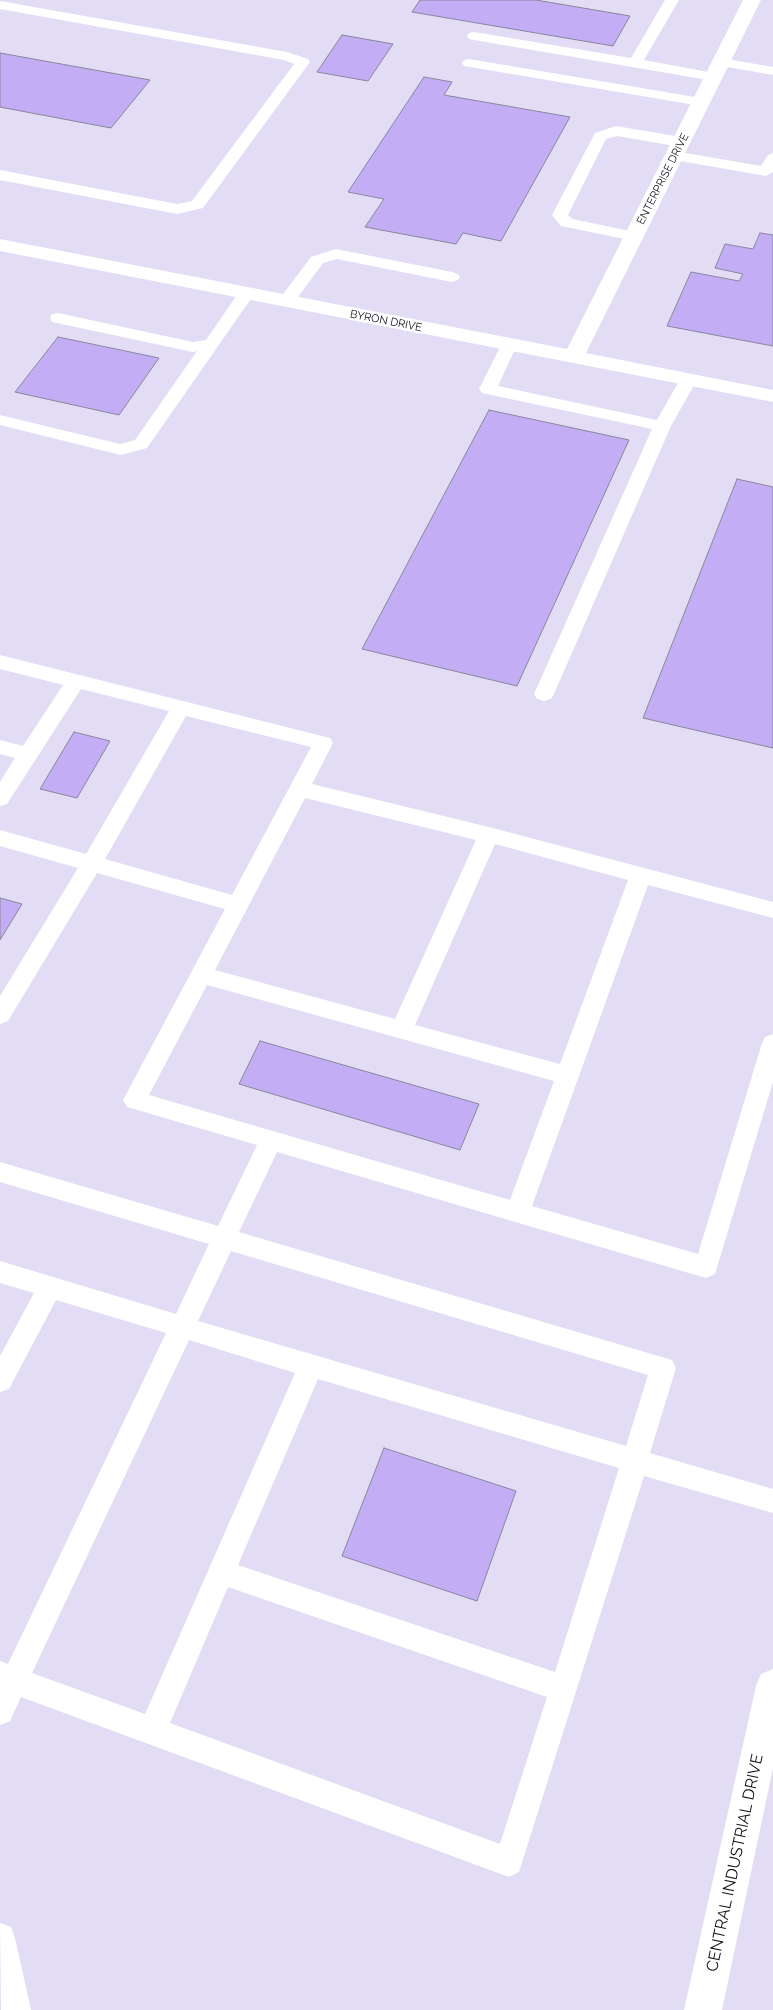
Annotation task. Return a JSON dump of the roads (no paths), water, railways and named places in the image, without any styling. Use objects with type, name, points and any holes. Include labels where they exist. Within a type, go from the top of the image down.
[{"type":"street","name":"ENTERPRISE DRIVE","points":[[573,358],[752,0]]},
{"type":"street","name":"BYRON DRIVE","points":[[0,245],[773,396]]},
{"type":"street","name":"CENTRAL INDUSTRIAL DRIVE","points":[[703,2010],[773,1686]]},
{"type":"lane","points":[[635,63],[672,0]]},
{"type":"lane","points":[[0,5],[287,56],[303,62],[197,205],[177,209],[0,175]]},
{"type":"lane","points":[[474,36],[635,63],[773,71]]},
{"type":"lane","points":[[469,63],[701,102]]},
{"type":"lane","points":[[634,236],[567,223],[560,215],[600,136],[616,131],[766,171],[773,158]]},
{"type":"lane","points":[[286,301],[317,260],[336,254],[452,277]]},
{"type":"lane","points":[[0,420],[121,450],[140,444],[247,293]]},
{"type":"lane","points":[[58,318],[193,346],[212,344]]},
{"type":"lane","points":[[509,345],[488,390],[662,426]]},
{"type":"lane","points":[[544,694],[662,426],[688,380]]},
{"type":"lane","points":[[0,662],[323,743],[135,1100],[706,1267],[773,1043]]},
{"type":"lane","points":[[0,799],[76,681]]},
{"type":"lane","points":[[0,1015],[9,981],[92,863],[181,707]]},
{"type":"lane","points":[[0,747],[28,754]]},
{"type":"lane","points":[[300,789],[642,874],[773,910]]},
{"type":"lane","points":[[401,1031],[489,836]]},
{"type":"lane","points":[[0,838],[239,905]]},
{"type":"lane","points":[[518,1212],[642,874]]},
{"type":"lane","points":[[202,975],[569,1076]]},
{"type":"lane","points":[[0,1711],[7,1678],[182,1327],[271,1140]]},
{"type":"lane","points":[[0,1172],[663,1368],[510,1862],[7,1678]]},
{"type":"lane","points":[[0,1272],[311,1366],[773,1500]]},
{"type":"lane","points":[[0,1381],[50,1286]]},
{"type":"lane","points":[[153,1730],[311,1366]]},
{"type":"lane","points":[[221,1572],[563,1689]]},
{"type":"lane","points":[[0,1938],[16,2010]]}]
